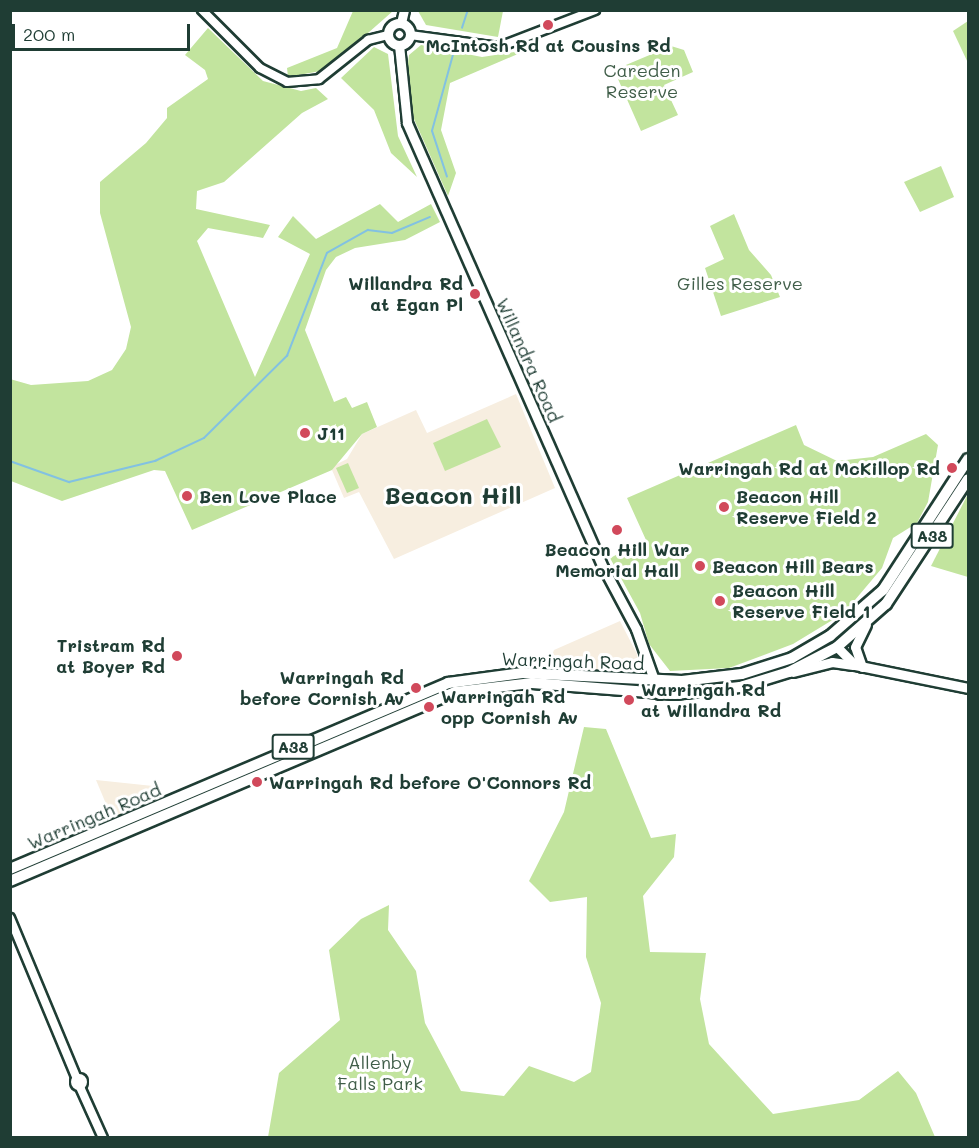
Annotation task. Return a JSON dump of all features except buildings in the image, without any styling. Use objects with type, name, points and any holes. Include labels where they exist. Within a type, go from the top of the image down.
[{"type":"highway","name":"Warringah Road","points":[[10,869],[448,683],[522,673],[654,680],[708,679],[766,668],[831,636],[896,574],[969,459]]},
{"type":"highway","name":"Warringah Road","points":[[10,881],[447,694],[532,683],[659,694],[740,687],[789,672],[837,647],[866,624],[907,578],[969,479]]},
{"type":"highway","points":[[831,636],[837,647]]},
{"type":"main road","points":[[401,23],[410,35],[399,45],[388,34],[401,23],[404,10]]},
{"type":"main road","name":"Willandra Road","points":[[399,45],[407,123],[604,569],[636,629],[659,694]]},
{"type":"main road","points":[[859,666],[855,647],[866,624]]},
{"type":"main road","points":[[837,647],[859,666]]},
{"type":"main road","name":"Warringah Road","points":[[789,672],[832,662],[969,688]]},
{"type":"street","points":[[202,10],[260,68],[287,82],[319,79],[368,40],[388,34]]},
{"type":"street","points":[[410,35],[499,46],[596,10]]},
{"type":"street","points":[[10,918],[78,1083],[103,1137]]},
{"type":"shaded area","points":[[516,394],[555,488],[394,559],[359,492],[344,498],[332,470],[335,465],[347,459],[362,434],[416,410],[427,433]]},
{"type":"shaded area","points":[[620,621],[637,654],[639,672],[579,668],[551,658],[554,650]]},
{"type":"shaded area","points":[[96,780],[153,786],[160,794],[112,818]]},
{"type":"green space","points":[[353,11],[393,11],[326,70],[288,77],[287,68],[337,48]]},
{"type":"green space","points":[[418,11],[503,11],[498,37],[426,25]]},
{"type":"green space","points":[[968,21],[968,63],[953,31]]},
{"type":"green space","points":[[208,28],[263,81],[301,91],[316,88],[328,99],[302,113],[224,182],[197,191],[196,209],[270,225],[263,238],[208,228],[197,241],[255,377],[310,254],[278,237],[293,216],[316,239],[380,204],[398,222],[431,204],[440,222],[405,240],[355,248],[336,257],[326,270],[305,330],[334,402],[346,397],[352,408],[367,402],[377,427],[362,434],[332,470],[192,530],[165,471],[154,470],[62,501],[11,481],[10,379],[31,385],[88,381],[112,370],[126,349],[131,327],[100,213],[100,182],[146,143],[167,118],[167,108],[208,79],[205,70],[185,55]]},
{"type":"green space","points":[[421,45],[482,57],[527,50],[450,83],[441,130],[456,173],[448,196],[414,119],[406,80],[409,55]]},
{"type":"green space","name":"Careden Reserve","points":[[671,46],[684,50],[693,72],[664,85],[678,115],[641,131],[614,70]]},
{"type":"green space","points":[[374,47],[388,54],[398,136],[417,177],[391,153],[374,110],[341,78]]},
{"type":"green space","points":[[941,166],[954,197],[920,212],[904,182]]},
{"type":"green space","name":"Gilles Reserve","points":[[734,214],[749,250],[771,275],[780,297],[721,316],[705,268],[724,259],[710,226]]},
{"type":"green space","points":[[487,419],[501,447],[445,471],[433,443]]},
{"type":"green space","points":[[796,425],[804,445],[837,461],[873,457],[926,434],[938,445],[928,502],[917,523],[893,538],[882,568],[844,613],[793,644],[729,668],[670,671],[649,644],[640,613],[610,558],[646,540],[627,498]]},
{"type":"green space","points":[[348,463],[359,488],[347,493],[336,468]]},
{"type":"green space","points":[[968,494],[968,577],[931,566]]},
{"type":"green space","name":"Allenby Falls Park","points":[[584,727],[606,729],[651,838],[676,834],[674,857],[643,896],[650,952],[706,953],[700,999],[709,1044],[773,1114],[859,1100],[898,1071],[916,1093],[935,1137],[268,1137],[279,1073],[340,1020],[329,950],[361,919],[389,905],[388,930],[416,971],[425,1023],[461,1091],[504,1096],[529,1066],[574,1082],[591,1072],[601,1003],[586,957],[587,897],[550,902],[529,881],[564,812]]},
{"type":"waterway","points":[[462,28],[468,10]]},
{"type":"waterway","points":[[447,177],[432,131],[453,55]]},
{"type":"waterway","points":[[10,461],[69,482],[155,461],[204,438],[287,356],[327,253],[368,230],[392,233],[430,217]]},
{"type":"place","name":"McIntosh Rd at Cousins Rd","points":[[548,25]]},
{"type":"place","name":"Willandra Rd at Egan Pl","points":[[475,294]]},
{"type":"place","name":"J11","points":[[305,433]]},
{"type":"place","name":"Warringah Rd at McKillop Rd","points":[[952,468]]},
{"type":"place","name":"Ben Love Place","points":[[187,496]]},
{"type":"place","name":"Beacon Hill Reserve Field 2","points":[[724,507]]},
{"type":"place","name":"Beacon Hill War Memorial Hall","points":[[617,530]]},
{"type":"place","name":"Beacon Hill Bears","points":[[700,566]]},
{"type":"place","name":"Beacon Hill Reserve Field 1","points":[[720,601]]},
{"type":"place","name":"Tristram Rd at Boyer Rd","points":[[177,656]]},
{"type":"place","name":"Warringah Rd before Cornish Av","points":[[416,688]]},
{"type":"place","name":"Warringah Rd at Willandra Rd","points":[[629,700]]},
{"type":"place","name":"Warringah Rd opp Cornish Av","points":[[429,707]]},
{"type":"place","name":"Warringah Rd before O'Connors Rd","points":[[257,782]]},
{"type":"district","name":"Beacon Hill","points":[[453,495]]}]
